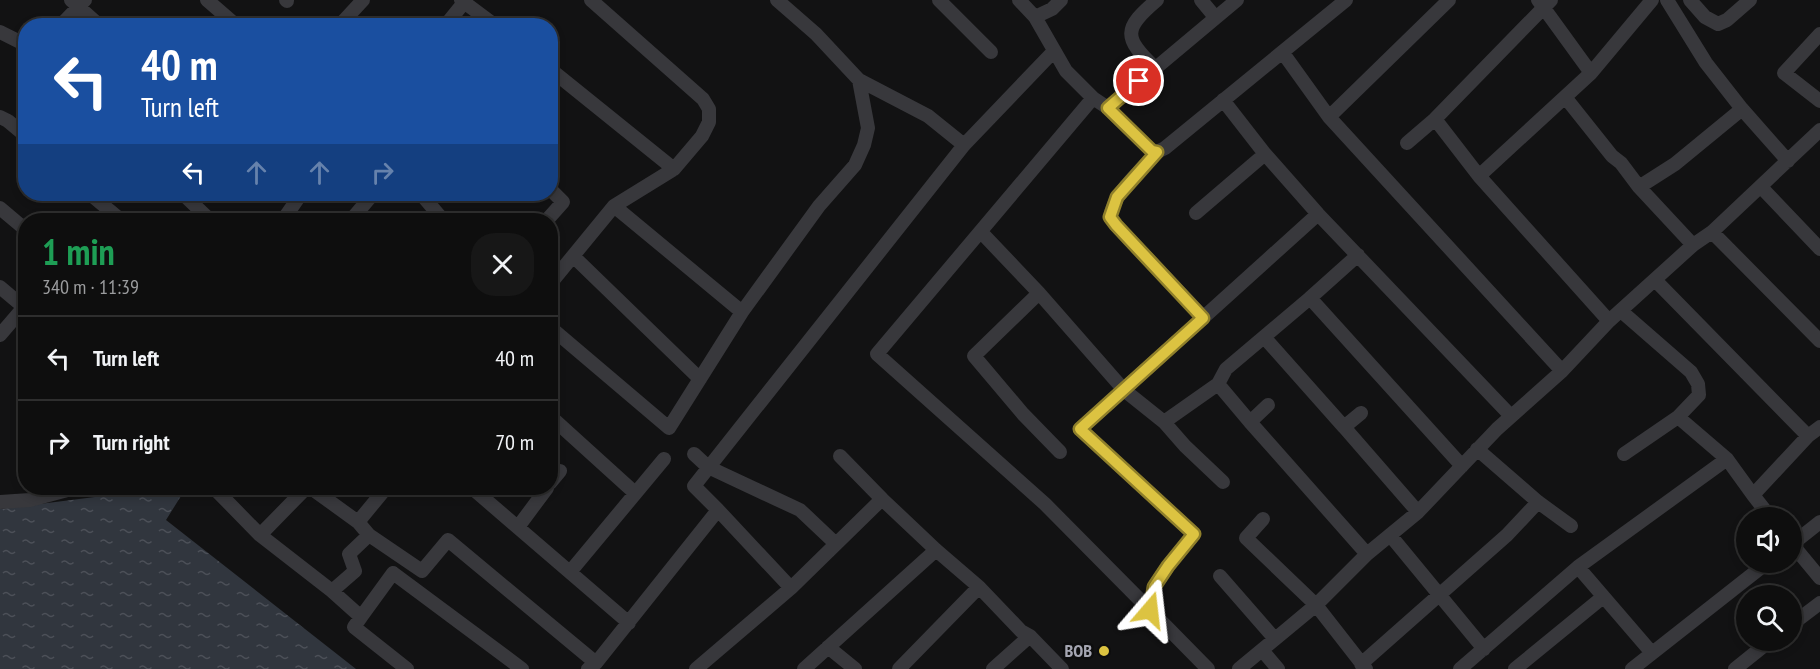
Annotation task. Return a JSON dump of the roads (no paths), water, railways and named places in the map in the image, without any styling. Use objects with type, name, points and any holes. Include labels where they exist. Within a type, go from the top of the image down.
[{"type":"street","points":[[207,0],[228,18]]},
{"type":"street","points":[[558,274],[614,206],[674,169],[702,136],[709,122],[709,109],[703,99],[591,0]]},
{"type":"street","points":[[777,0],[816,34],[859,80],[928,116],[964,145]]},
{"type":"street","points":[[939,0],[990,52]]},
{"type":"street","points":[[1019,0],[1035,17],[1066,71],[1152,151],[1157,152]]},
{"type":"street","points":[[1035,17],[1052,9],[1061,0]]},
{"type":"street","points":[[1155,68],[1137,51],[1131,42],[1130,33],[1142,13],[1157,0]]},
{"type":"street","points":[[1201,0],[1215,17]]},
{"type":"street","points":[[1108,108],[1237,0]]},
{"type":"street","points":[[1203,318],[1110,217],[1117,197],[1157,152],[1165,148],[1346,0]]},
{"type":"street","points":[[1329,117],[1449,0]]},
{"type":"street","points":[[1479,176],[1591,73],[1652,0]]},
{"type":"street","points":[[1667,0],[1707,63],[1742,109],[1788,161]]},
{"type":"street","points":[[1690,0],[1705,17],[1718,24],[1727,20],[1750,0]]},
{"type":"street","points":[[451,18],[464,1],[486,18]]},
{"type":"street","points":[[66,18],[78,2],[93,18]]},
{"type":"street","points":[[345,18],[358,2]]},
{"type":"street","points":[[1407,144],[1435,119],[1544,2],[1591,73]]},
{"type":"street","points":[[0,32],[18,41]]},
{"type":"street","points":[[1820,34],[1784,73],[1820,101]]},
{"type":"street","points":[[791,588],[694,486],[964,145],[1054,51]]},
{"type":"street","points":[[1283,52],[1329,117],[1562,371]]},
{"type":"street","points":[[558,75],[674,169]]},
{"type":"street","points":[[558,334],[669,428],[742,312],[819,206],[855,165],[864,145],[868,128],[859,80]]},
{"type":"street","points":[[1565,97],[1612,156],[1621,163],[1693,245]]},
{"type":"street","points":[[1093,98],[877,354],[1045,504],[1208,669]]},
{"type":"street","points":[[1223,100],[1265,154],[1318,214],[1511,416]]},
{"type":"street","points":[[1639,186],[1675,164],[1742,109]]},
{"type":"street","points":[[0,117],[18,129]]},
{"type":"street","points":[[1435,119],[1479,176],[1609,321]]},
{"type":"street","points":[[1239,669],[1316,604],[1367,554],[1418,512],[1511,416],[1562,371],[1609,321],[1693,245],[1712,232],[1788,161],[1817,138]]},
{"type":"street","points":[[1196,213],[1265,154]]},
{"type":"street","points":[[1761,187],[1820,249]]},
{"type":"street","points":[[553,213],[563,202],[558,197]]},
{"type":"street","points":[[98,201],[113,213]]},
{"type":"street","points":[[190,201],[203,213]]},
{"type":"street","points":[[357,213],[367,201]]},
{"type":"street","points":[[427,201],[437,213]]},
{"type":"street","points":[[614,206],[742,312]]},
{"type":"street","points":[[0,208],[18,223]]},
{"type":"street","points":[[1150,610],[1154,587],[1194,534],[1080,429],[1318,214]]},
{"type":"street","points":[[981,232],[1039,293],[1124,390],[1164,422],[1185,446],[1223,482]]},
{"type":"street","points":[[1712,232],[1820,341]]},
{"type":"street","points":[[1164,422],[1218,384],[1226,369],[1358,255]]},
{"type":"street","points":[[573,256],[700,379]]},
{"type":"street","points":[[1655,280],[1814,431],[1753,495]]},
{"type":"street","points":[[0,287],[18,302]]},
{"type":"street","points":[[1039,293],[974,356],[1023,414],[1060,452]]},
{"type":"street","points":[[1310,298],[1462,466]]},
{"type":"street","points":[[1622,311],[1691,372],[1698,384],[1699,395],[1678,417],[1624,454]]},
{"type":"street","points":[[0,335],[18,316]]},
{"type":"street","points":[[1264,337],[1418,512]]},
{"type":"street","points":[[1218,384],[1367,554]]},
{"type":"street","points":[[1250,422],[1268,405]]},
{"type":"street","points":[[1344,427],[1361,413]]},
{"type":"street","points":[[1678,417],[1727,459],[1762,507]]},
{"type":"street","points":[[558,423],[635,493]]},
{"type":"street","points":[[1477,450],[1538,502],[1571,526]]},
{"type":"street","points":[[694,454],[708,467],[800,510],[836,544]]},
{"type":"street","points":[[840,456],[882,499],[979,587],[1062,669]]},
{"type":"street","points":[[570,572],[664,459]]},
{"type":"street","points":[[1460,669],[1578,567],[1727,459]]},
{"type":"street","points":[[0,502],[30,500],[49,495]]},
{"type":"street","points":[[221,495],[260,535],[333,591],[361,617]]},
{"type":"street","points":[[260,535],[299,495]]},
{"type":"street","points":[[321,495],[358,522],[369,534],[422,571],[448,540],[592,666],[718,510]]},
{"type":"street","points":[[358,522],[380,495]]},
{"type":"street","points":[[480,495],[628,623]]},
{"type":"street","points":[[518,527],[542,495]]},
{"type":"street","points":[[696,669],[791,588],[882,499]]},
{"type":"street","points":[[1263,519],[1246,537],[1316,604],[1364,666],[1507,535],[1538,502]]},
{"type":"street","points":[[1802,536],[1820,522]]},
{"type":"street","points":[[333,591],[355,571],[349,554],[369,534]]},
{"type":"street","points":[[1390,535],[1484,649]]},
{"type":"street","points":[[804,669],[936,550]]},
{"type":"street","points":[[1802,557],[1820,578]]},
{"type":"street","points":[[1578,567],[1652,653]]},
{"type":"street","points":[[407,669],[354,627],[393,573],[522,669]]},
{"type":"street","points":[[1632,669],[1754,573]]},
{"type":"street","points":[[1220,576],[1275,639]]},
{"type":"street","points":[[899,669],[979,587]]},
{"type":"street","points":[[1515,669],[1603,597]]},
{"type":"street","points":[[1802,617],[1820,603]]},
{"type":"street","points":[[993,669],[1030,636]]},
{"type":"street","points":[[828,647],[855,669]]},
{"type":"street","points":[[1262,650],[1278,669]]},
{"type":"street","points":[[1734,669],[1757,651]]},
{"type":"water","points":[[111,495],[182,495],[166,520],[356,669],[0,669],[0,509]]},
{"type":"place","name":"BOB","points":[[1104,651]]}]
